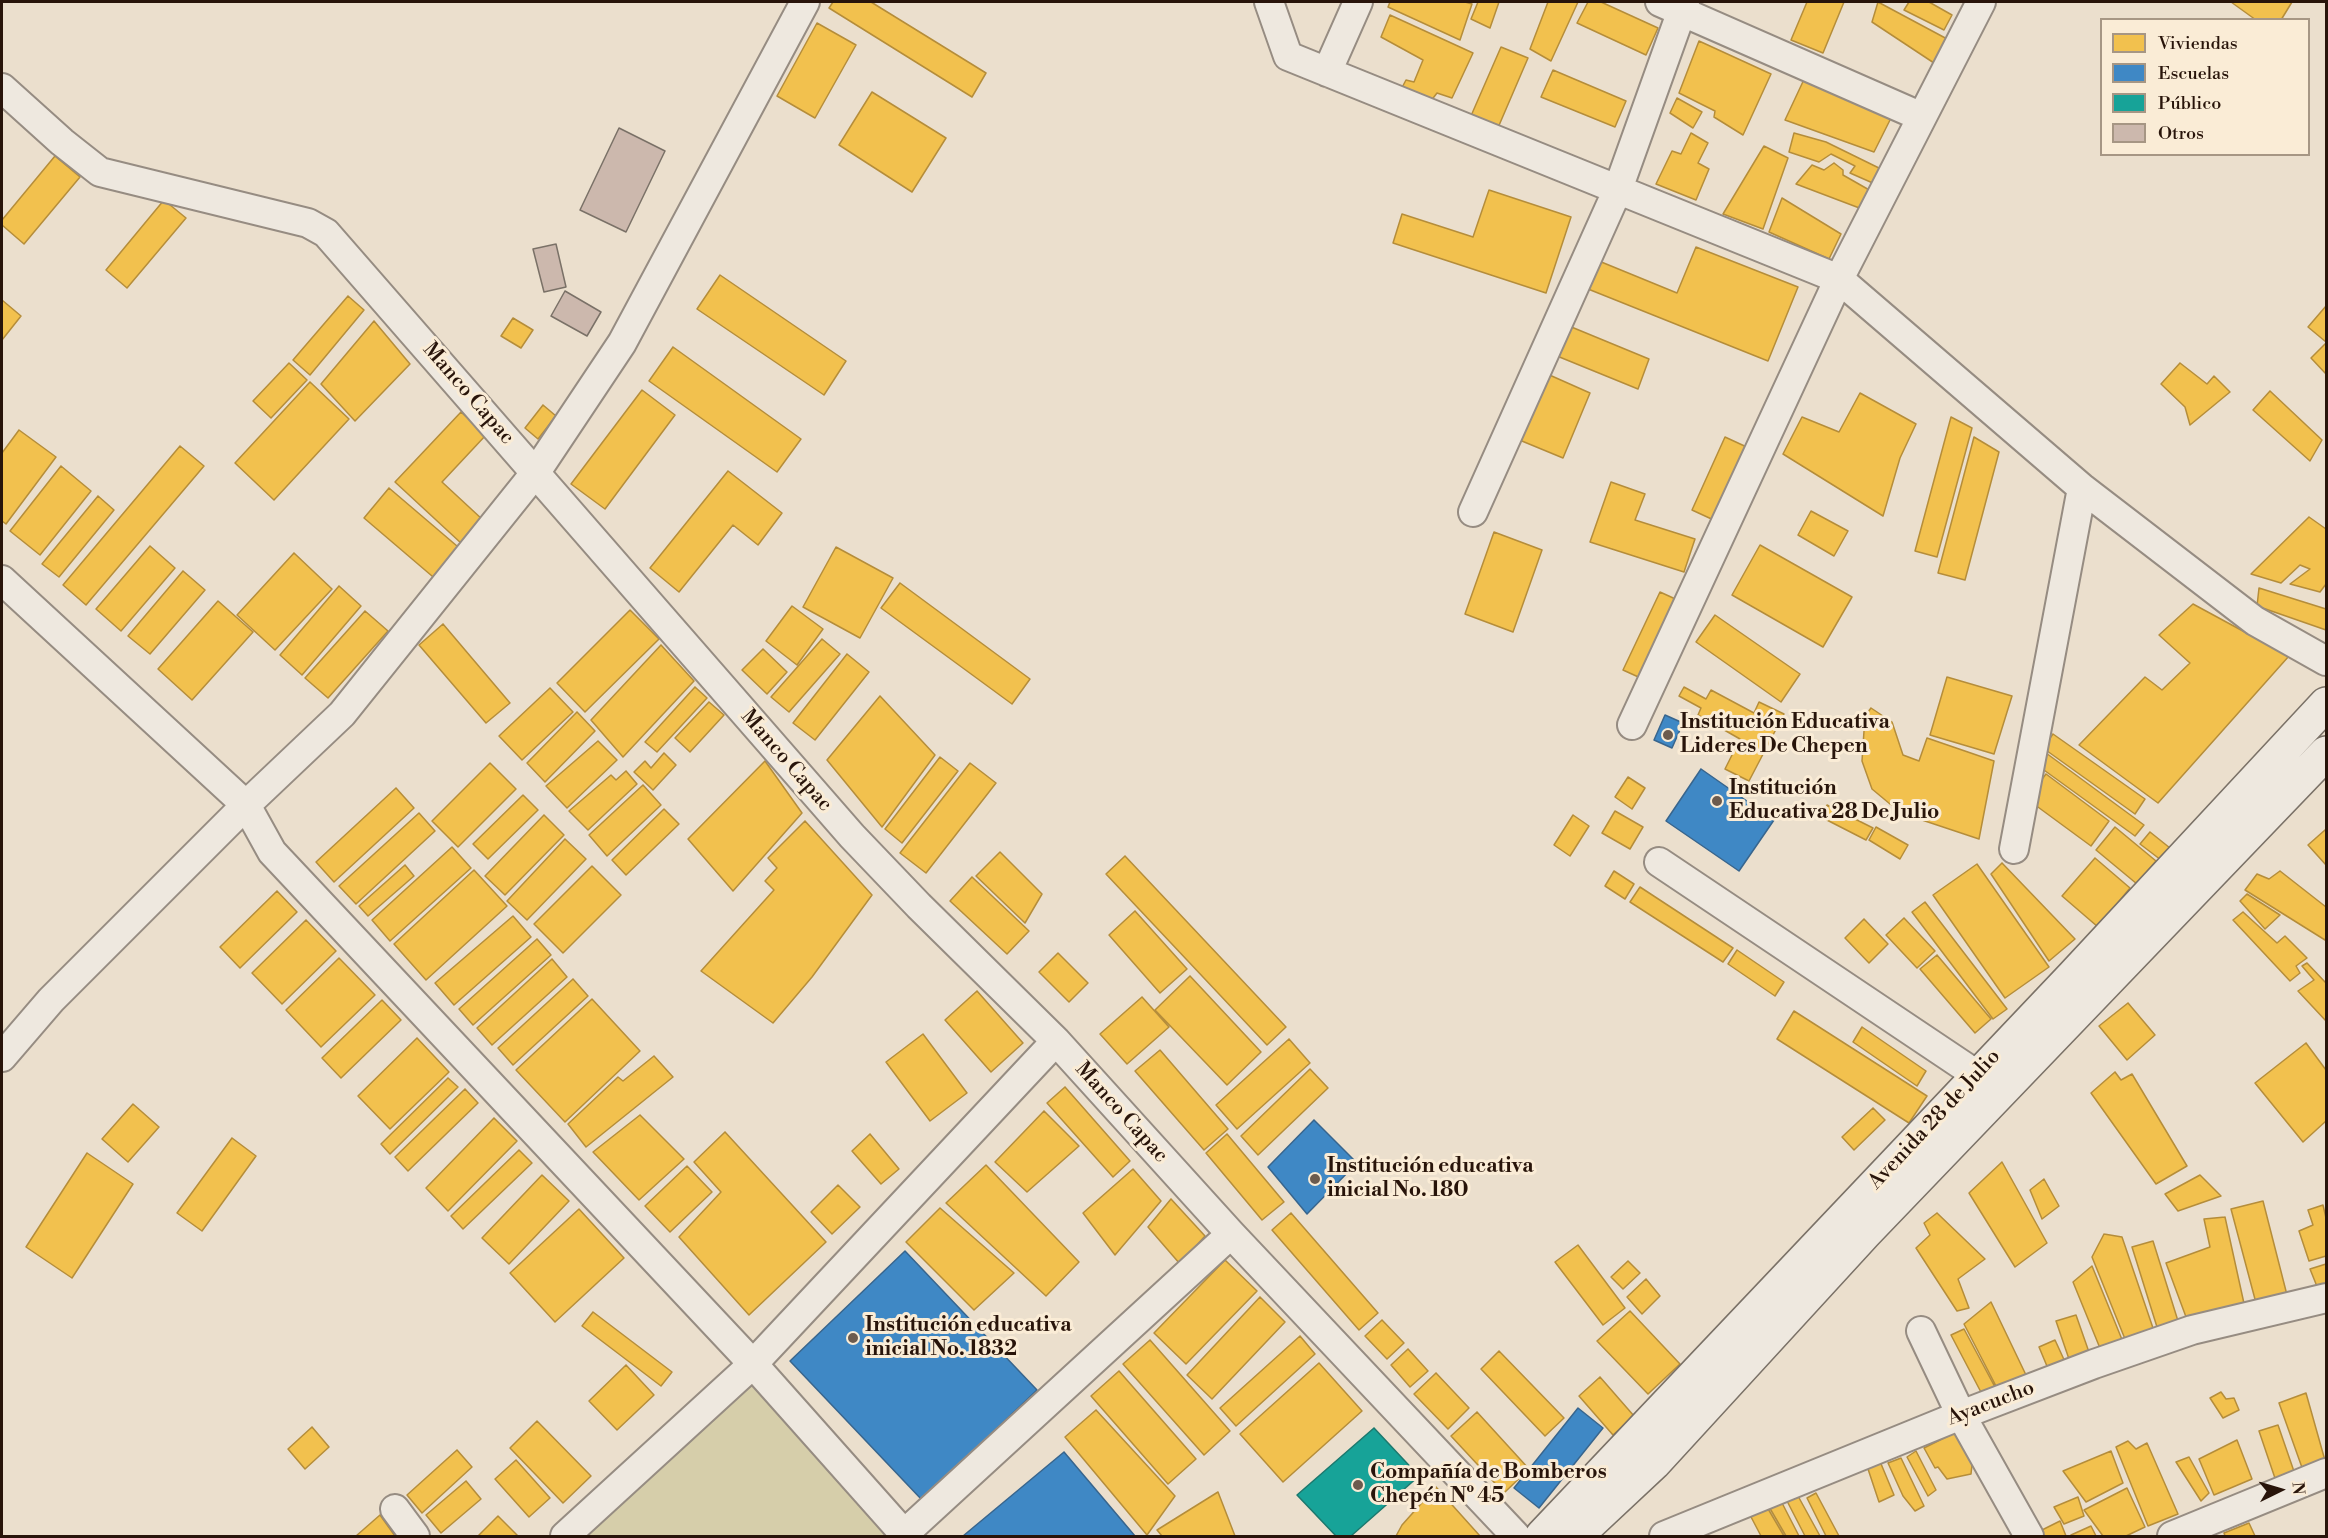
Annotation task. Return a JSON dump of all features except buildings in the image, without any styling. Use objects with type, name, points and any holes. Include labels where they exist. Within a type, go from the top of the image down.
[{"type":"street","points":[[2,1057],[51,1000],[246,805],[342,714],[536,472],[622,343],[805,2]]},
{"type":"street","points":[[1269,2],[1288,56],[1839,279],[2082,488],[2255,621],[2326,661]]},
{"type":"street","points":[[1327,72],[1358,2]]},
{"type":"street","points":[[1632,725],[1839,279],[1981,2]]},
{"type":"street","points":[[1473,512],[1618,189],[1675,4],[1922,117]]},
{"type":"street","name":"Manco Capac","points":[[2,88],[62,142],[100,172],[308,224],[326,233],[852,836],[919,906],[1056,1041],[1231,1234],[1516,1536]]},
{"type":"street","points":[[2014,849],[2082,488]]},
{"type":"street","points":[[2,580],[246,805],[272,852],[753,1364],[905,1535],[1231,1234]]},
{"type":"street","name":"Avenida 28 de Julio","points":[[1576,1536],[1654,1463],[1977,1075],[2084,985],[2326,704]]},
{"type":"street","name":"Avenida 28 de Julio","points":[[1542,1536],[1855,1224],[2084,985],[2326,753]]},
{"type":"street","points":[[1659,862],[1977,1075]]},
{"type":"street","points":[[565,1536],[753,1364],[1056,1041]]},
{"type":"street","name":"Ayacucho","points":[[1664,1536],[1961,1415],[2094,1364],[2192,1330],[2326,1298]]},
{"type":"street","points":[[1921,1330],[1961,1415],[2029,1536]]},
{"type":"street","points":[[2172,1536],[2326,1473]]},
{"type":"street","points":[[395,1509],[415,1536]]},
{"type":"shaded area","points":[[753,1364],[906,1536],[565,1536]]},
{"type":"place","name":"Institución Educativa Lideres De Chepen","points":[[1668,735]]},
{"type":"place","name":"Institución Educativa 28 De Julio","points":[[1717,801]]},
{"type":"place","name":"Institución educativa inicial No. 180","points":[[1315,1179]]},
{"type":"place","name":"Institución educativa inicial No. 1832","points":[[853,1338]]},
{"type":"place","name":"Compañía de Bomberos Chepén Nº 45","points":[[1358,1485]]}]
